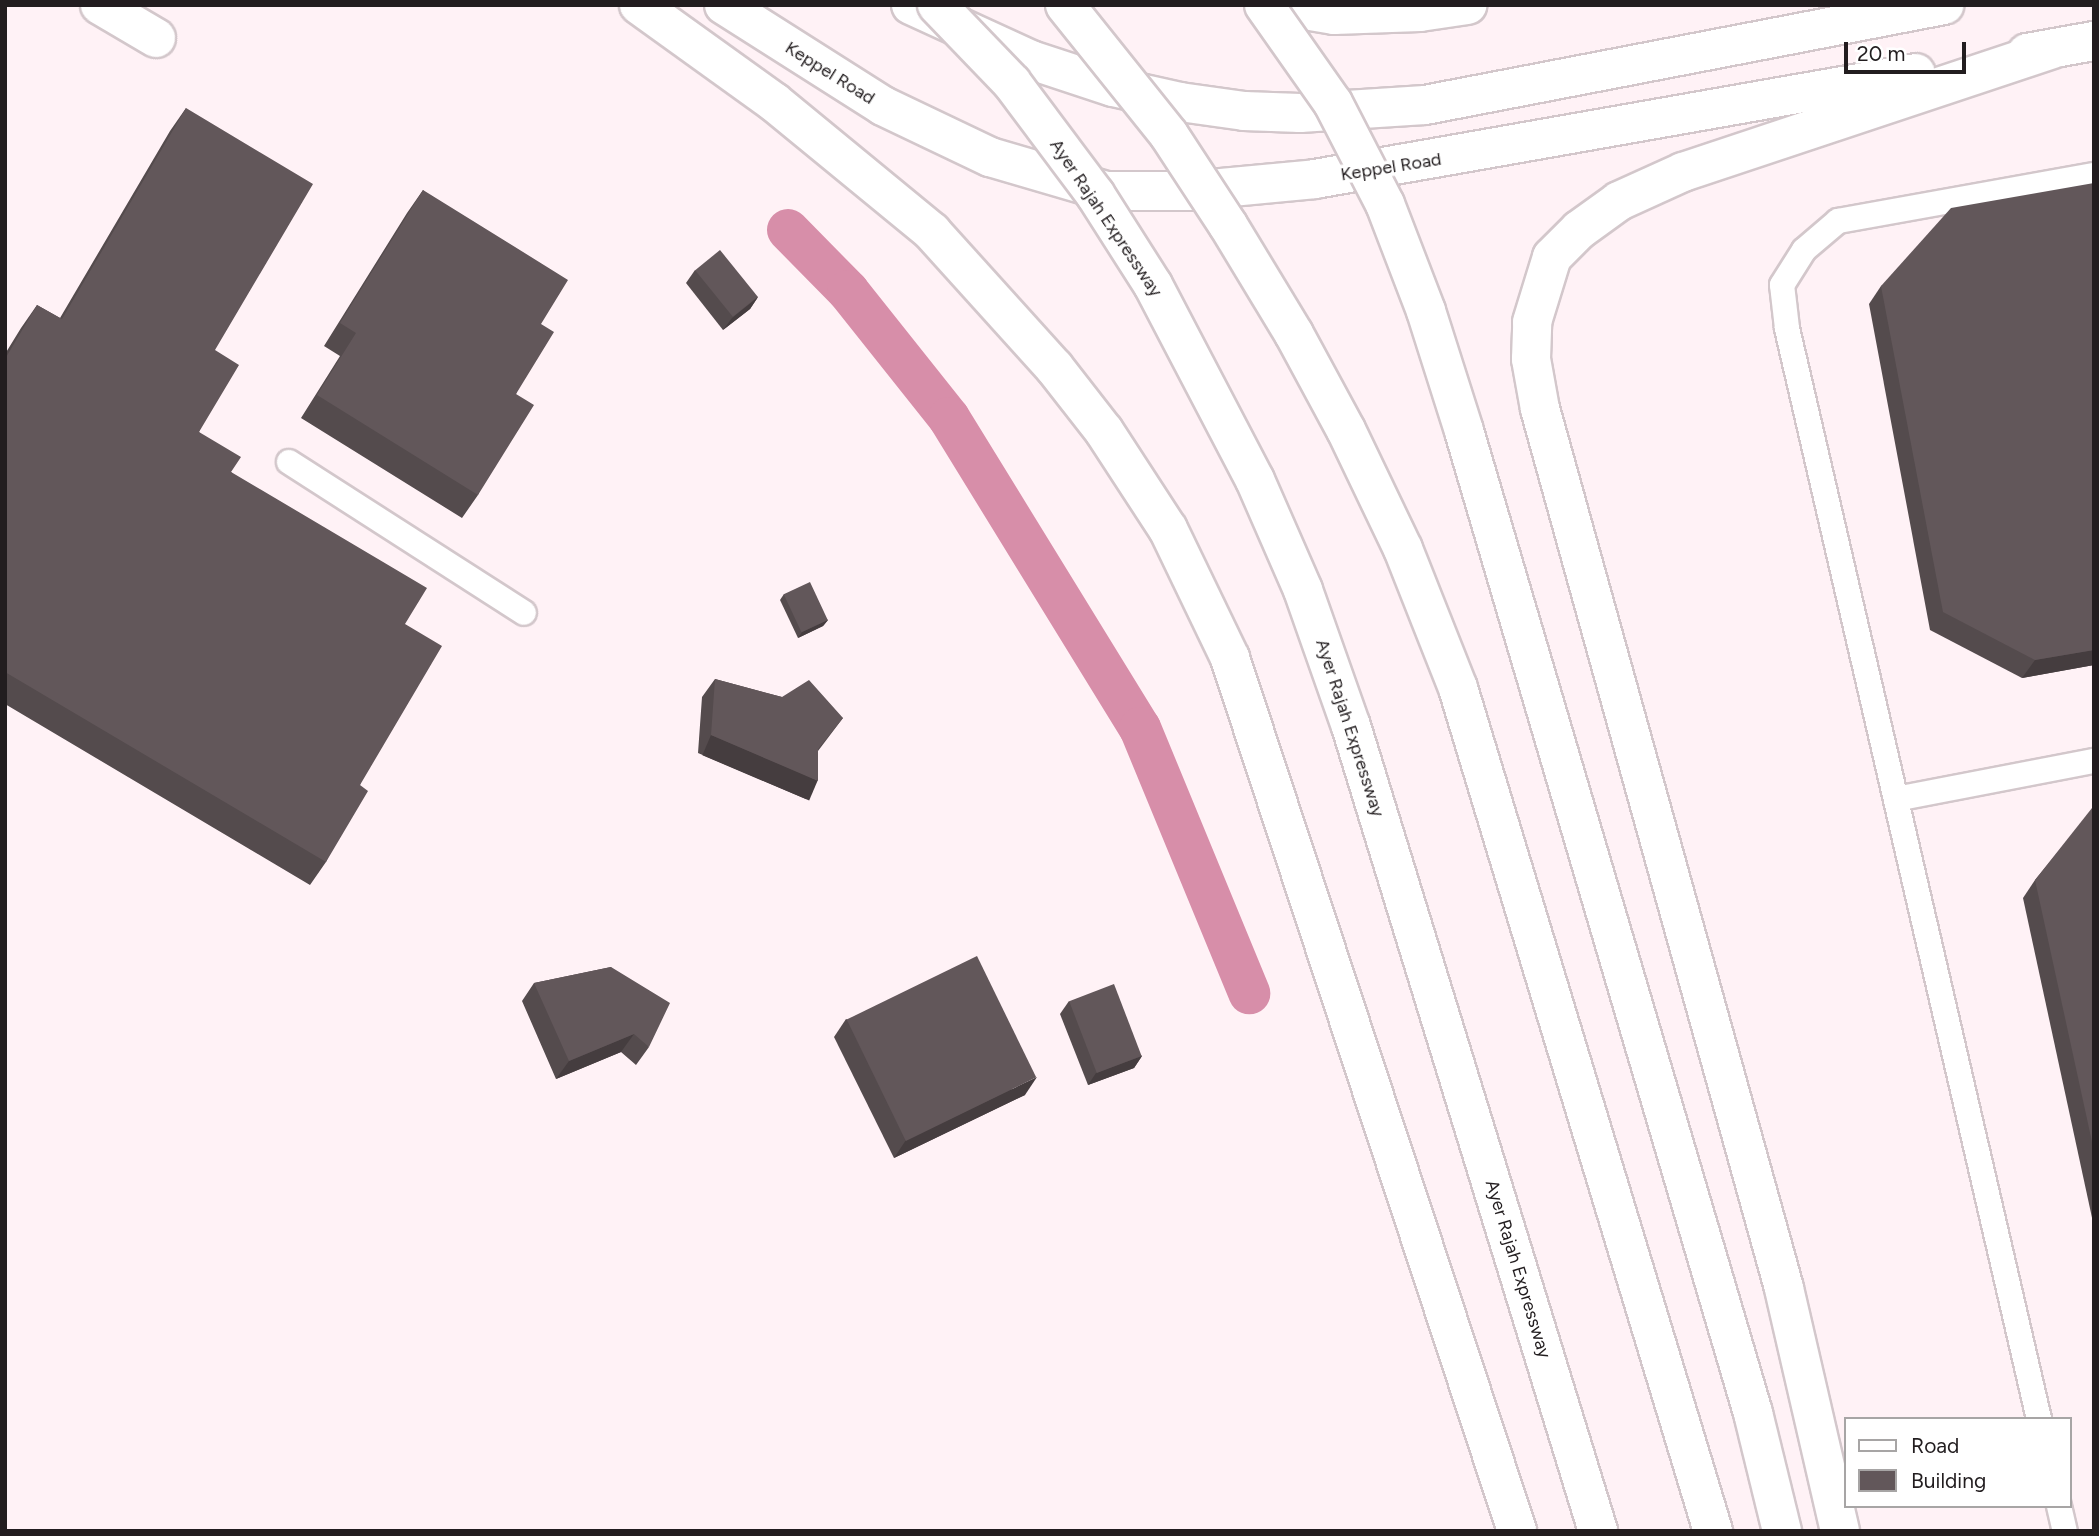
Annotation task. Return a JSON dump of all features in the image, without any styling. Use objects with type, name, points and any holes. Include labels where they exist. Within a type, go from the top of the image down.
[{"type":"main road","points":[[100,5],[156,38]]},
{"type":"main road","points":[[639,5],[775,102],[932,232],[1054,367],[1104,430],[1168,529],[1230,658],[1517,1531]]},
{"type":"main road","name":"Keppel Road","points":[[724,5],[895,112],[990,156],[1106,191],[1189,191],[1315,179],[2094,41]]},
{"type":"main road","points":[[911,5],[1031,61],[1113,87],[1180,102],[1244,111],[1300,113],[1425,105],[1944,5]]},
{"type":"main road","name":"Ayer Rajah Expressway","points":[[937,5],[1013,83],[1095,194],[1153,285],[1266,505],[1303,590],[1351,726],[1598,1531]]},
{"type":"main road","points":[[1065,5],[1169,135],[1228,225],[1294,334],[1346,430],[1403,549],[1458,688],[1713,1531]]},
{"type":"main road","points":[[1264,5],[1333,103],[1385,204],[1426,311],[1472,457],[1753,1413],[1782,1531]]},
{"type":"main road","points":[[1275,5],[1334,15],[1420,12],[1467,5]]},
{"type":"main road","points":[[1840,1531],[1784,1288],[1540,409],[1531,359],[1532,322],[1552,257],[1579,230],[1619,201],[1683,172],[2052,49]]},
{"type":"lane","points":[[2039,1417],[1787,328],[1782,285],[1804,250],[1838,221],[2094,175]]},
{"type":"lane","points":[[289,462],[524,613]]},
{"type":"lane","points":[[1896,799],[2094,761]]},
{"type":"lane","points":[[2059,1508],[2065,1531]]},
{"type":"building","points":[[186,108],[313,184],[215,350],[239,365],[199,432],[241,457],[231,472],[427,588],[405,624],[442,646],[360,785],[368,791],[326,862],[5,672],[5,359],[37,305],[62,319]]},
{"type":"building","points":[[2094,183],[2094,650],[2035,660],[1943,612],[1881,286],[1951,208]]},
{"type":"building","points":[[423,190],[568,280],[541,324],[554,332],[516,394],[534,405],[478,495],[317,395],[356,333],[340,323]]},
{"type":"building","points":[[720,250],[758,297],[733,317],[695,270]]},
{"type":"building","points":[[810,582],[828,620],[801,632],[784,594]]},
{"type":"building","points":[[715,679],[782,697],[809,680],[843,718],[818,749],[818,781],[711,735]]},
{"type":"building","points":[[2094,808],[2094,1151],[2035,880]]},
{"type":"building","points":[[977,956],[1036,1077],[906,1141],[847,1020]]},
{"type":"building","points":[[611,967],[670,1003],[649,1047],[634,1034],[569,1061],[534,983]]},
{"type":"building","points":[[1114,984],[1142,1056],[1097,1073],[1069,1001]]},
{"type":"waterway","points":[[788,230],[848,291],[949,418],[1140,728],[1249,993]]}]
